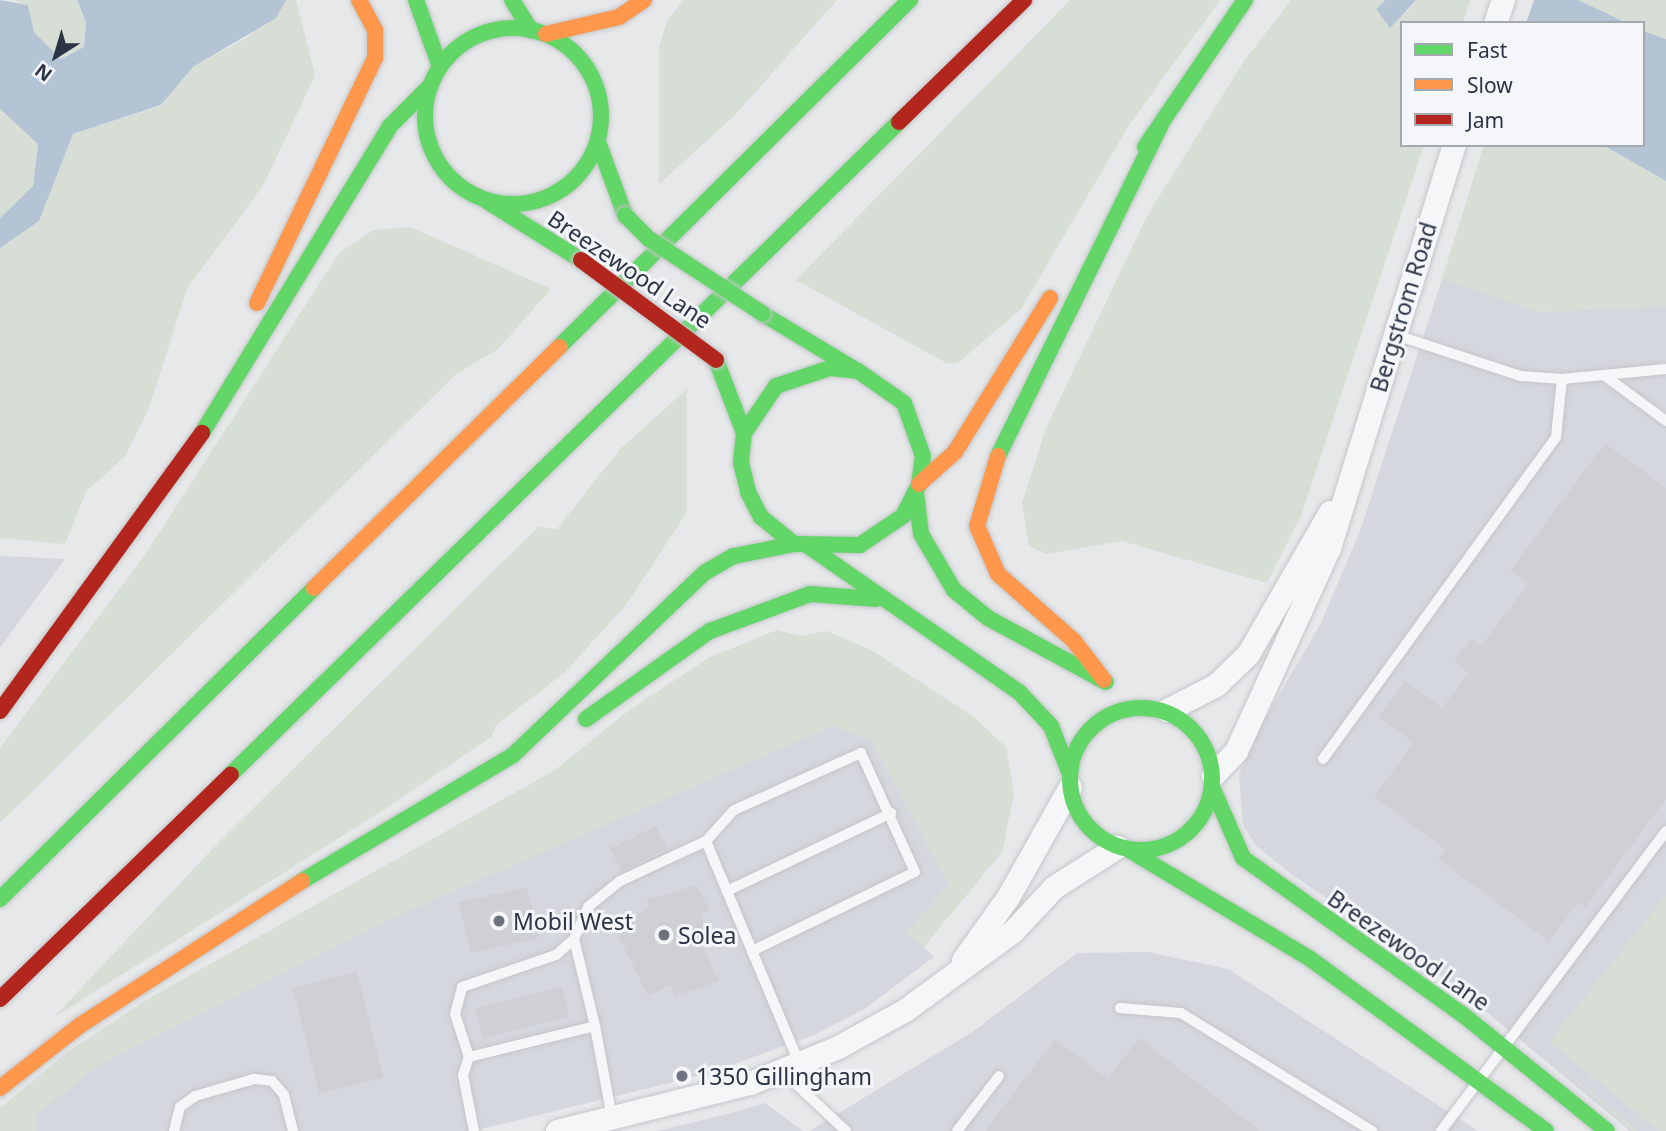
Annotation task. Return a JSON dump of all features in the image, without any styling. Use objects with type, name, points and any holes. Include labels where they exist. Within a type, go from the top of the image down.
[{"type":"main road","points":[[110,564],[247,323],[375,58],[375,30],[359,0]]},
{"type":"main road","points":[[416,0],[440,67]]},
{"type":"main road","points":[[430,86],[425,113],[441,166],[484,199],[507,204],[553,195],[573,181],[598,142],[600,104],[587,67],[538,32],[512,0]]},
{"type":"main road","points":[[0,711],[215,417],[390,126],[430,86],[453,51],[489,31],[538,32],[619,17],[644,0]]},
{"type":"main road","points":[[0,899],[910,0]]},
{"type":"main road","points":[[0,999],[1024,0]]},
{"type":"main road","points":[[1074,259],[1245,0]]},
{"type":"main road","points":[[1104,680],[1074,641],[998,574],[977,526],[992,469],[1161,125]]},
{"type":"main road","name":"Breezewood Lane","points":[[598,142],[625,215],[649,239],[763,314],[858,371]]},
{"type":"main road","name":"Breezewood Lane","points":[[484,199],[581,260],[716,359],[744,433]]},
{"type":"main road","points":[[0,1088],[79,1026],[254,910],[512,756],[574,703],[704,573],[734,556],[801,545],[860,545],[903,516],[918,489],[955,452],[1059,282]]},
{"type":"main road","points":[[1123,848],[1152,850],[1193,829],[1212,781],[1198,737],[1159,708],[988,618],[954,590],[929,553],[918,489],[923,456],[904,403],[858,371],[830,368],[776,386],[744,433],[741,463],[748,492],[761,517],[1034,706],[1051,726],[1085,823],[1123,848],[1308,958],[1475,1083],[1546,1131]]},
{"type":"main road","points":[[572,730],[710,631],[810,594],[876,599]]},
{"type":"main road","points":[[1070,779],[1089,731],[1106,717],[1159,708]]},
{"type":"main road","points":[[447,797],[551,744]]},
{"type":"main road","name":"Breezewood Lane","points":[[1212,781],[1243,858],[1503,1047],[1607,1131]]},
{"type":"street","points":[[1496,21],[1503,0]]},
{"type":"street","name":"Bergstrom Road","points":[[1212,781],[1236,751],[1304,610],[1396,335],[1453,147]]},
{"type":"street","name":"Bergstrom Road","points":[[1159,708],[1216,685],[1248,654],[1352,469]]},
{"type":"street","points":[[955,971],[1008,897],[1070,779]]},
{"type":"street","points":[[557,1131],[790,1067],[905,1010],[1013,931],[1054,887],[1123,848]]},
{"type":"lane","points":[[1396,335],[1521,376],[1562,379],[1666,369]]},
{"type":"lane","points":[[1605,376],[1666,421]]},
{"type":"lane","points":[[1323,759],[1556,437],[1562,379]]},
{"type":"lane","points":[[474,1131],[463,1075],[469,1057],[455,1014],[461,987],[556,955],[573,939],[588,907],[620,881],[706,841],[734,810],[856,753],[865,756],[916,867],[911,878],[752,951]]},
{"type":"lane","points":[[727,891],[891,813]]},
{"type":"lane","points":[[1441,1131],[1666,831]]},
{"type":"lane","points":[[706,841],[752,951],[790,1067],[846,1131]]},
{"type":"lane","points":[[573,939],[612,1118]]},
{"type":"lane","points":[[1119,1008],[1181,1013],[1372,1131]]},
{"type":"lane","points":[[469,1057],[594,1026]]},
{"type":"lane","points":[[957,1131],[999,1076]]},
{"type":"lane","points":[[174,1131],[180,1107],[195,1096],[254,1079],[272,1081],[284,1095],[293,1131]]},
{"type":"shaded area","points":[[13,0],[77,0],[86,22],[84,47],[61,59],[34,32],[28,5]]},
{"type":"shaded area","points":[[286,0],[296,0],[315,75],[264,184],[187,289],[149,408],[125,456],[86,492],[65,544],[0,538],[0,248],[39,221],[73,134],[161,106],[193,67],[248,37]]},
{"type":"shaded area","points":[[684,0],[837,0],[734,116],[659,184],[659,48],[667,21]]},
{"type":"shaded area","points":[[1070,0],[1220,0],[1129,125],[1021,309],[959,362],[948,364],[796,280]]},
{"type":"shaded area","points":[[1291,0],[1385,0],[1376,9],[1408,11],[1416,0],[1470,0],[1464,21],[1400,21],[1400,147],[1423,147],[1301,516],[1267,583],[1122,541],[1046,554],[1029,546],[1022,503],[1046,428],[1147,216],[1244,61]]},
{"type":"shaded area","points":[[1578,0],[1666,0],[1666,39],[1645,32],[1645,21],[1623,21]]},
{"type":"shaded area","points":[[0,109],[38,143],[33,186],[0,218]]},
{"type":"shaded area","points":[[1483,147],[1606,147],[1666,181],[1666,306],[1538,312],[1442,279]]},
{"type":"shaded area","points":[[410,227],[551,289],[498,349],[456,374],[0,823],[0,748],[143,558],[339,253],[373,230]]},
{"type":"shaded area","points":[[1442,279],[1538,312],[1666,306],[1666,1131],[1630,1131],[1455,986],[1291,874],[1256,846],[1243,825],[1239,775],[1251,743],[1320,625],[1360,531]]},
{"type":"shaded area","points":[[687,389],[687,512],[626,605],[564,673],[497,724],[491,737],[382,811],[53,1018],[218,843],[538,527],[557,529],[621,448]]},
{"type":"shaded area","points":[[0,556],[65,559],[0,648]]},
{"type":"shaded area","points":[[777,630],[801,636],[827,631],[871,650],[974,717],[1006,747],[1014,793],[1002,852],[923,948],[906,932],[949,885],[871,739],[832,726],[389,919],[104,1061],[37,1114],[36,1131],[0,1131],[0,1108],[66,1053],[146,1000],[555,770],[628,711],[710,657]]},
{"type":"shaded area","points":[[832,726],[871,739],[949,885],[907,932],[934,957],[863,1010],[814,1035],[710,1073],[473,1131],[36,1131],[36,1114],[104,1061],[389,919]]},
{"type":"shaded area","points":[[1666,895],[1666,1131],[1659,1131],[1549,1042]]},
{"type":"shaded area","points":[[1148,952],[1228,969],[1478,1131],[809,1131],[974,1031],[1077,953]]},
{"type":"shaded area","points":[[1534,1044],[1638,1131],[1632,1131]]},
{"type":"shaded area","points":[[765,1103],[803,1131],[657,1131],[727,1114]]},
{"type":"water","points":[[0,0],[28,5],[34,32],[61,59],[84,47],[86,22],[77,0],[286,0],[276,18],[193,67],[161,105],[73,134],[39,221],[0,248],[0,218],[33,186],[38,144],[0,109]]},
{"type":"water","points":[[1385,0],[1416,0],[1390,28],[1376,9]]},
{"type":"water","points":[[1534,0],[1578,0],[1623,21],[1527,21]]},
{"type":"water","points":[[1645,32],[1666,39],[1666,181],[1606,147],[1645,147]]},
{"type":"building","points":[[1605,443],[1666,488],[1666,799],[1585,908],[1578,902],[1549,941],[1438,859],[1445,849],[1374,797],[1414,743],[1379,717],[1405,681],[1442,708],[1469,673],[1454,661],[1471,639],[1481,646],[1528,584],[1510,571]]},
{"type":"building","points":[[656,826],[667,848],[621,871],[610,848]]},
{"type":"building","name":"Solea","points":[[697,885],[710,911],[700,915],[713,943],[703,948],[719,981],[675,996],[670,985],[648,996],[615,928],[650,907],[646,900]]},
{"type":"building","name":"Mobil West","points":[[527,887],[539,938],[470,953],[459,903]]},
{"type":"building","points":[[357,972],[383,1078],[319,1094],[293,988]]},
{"type":"building","points":[[562,987],[569,1016],[483,1038],[476,1009]]},
{"type":"building","points":[[1139,1038],[1260,1131],[985,1131],[1055,1039],[1108,1079]]},
{"type":"traffic: fast","points":[[416,0],[440,67]]},
{"type":"traffic: fast","points":[[512,0],[531,30]]},
{"type":"traffic: fast","points":[[559,347],[910,0]]},
{"type":"traffic: fast","points":[[1145,147],[1245,0]]},
{"type":"traffic: fast","points":[[513,28],[547,35],[575,54],[594,82],[601,116],[594,150],[575,178],[547,197],[513,204],[479,197],[451,178],[432,150],[425,116],[432,82],[451,54],[479,35],[513,28]]},
{"type":"traffic: fast","points":[[202,433],[390,126],[430,86]]},
{"type":"traffic: fast","points":[[231,774],[899,122]]},
{"type":"traffic: fast","points":[[998,456],[1161,125]]},
{"type":"traffic: fast","points":[[598,142],[625,215]]},
{"type":"traffic: fast","points":[[488,202],[581,260]]},
{"type":"traffic: fast","points":[[625,215],[649,239],[763,314]]},
{"type":"traffic: fast","points":[[763,314],[854,369]]},
{"type":"traffic: fast","points":[[716,360],[744,433],[741,463],[748,492],[761,517],[794,544],[860,545],[903,516],[919,484],[923,456],[904,403],[858,371],[830,368],[776,386],[744,433]]},
{"type":"traffic: fast","points":[[916,493],[921,534],[954,590],[988,618],[1106,682]]},
{"type":"traffic: fast","points":[[302,881],[512,756],[704,573],[734,556],[794,544]]},
{"type":"traffic: fast","points":[[808,546],[1020,693],[1051,726],[1069,772]]},
{"type":"traffic: fast","points":[[0,899],[314,588]]},
{"type":"traffic: fast","points":[[586,719],[710,631],[810,594],[876,599]]},
{"type":"traffic: fast","points":[[1141,708],[1168,713],[1191,729],[1207,752],[1212,779],[1207,806],[1191,829],[1168,845],[1141,850],[1114,845],[1091,829],[1075,806],[1070,779],[1075,752],[1091,729],[1114,713],[1141,708]]},
{"type":"traffic: fast","points":[[1212,787],[1243,858],[1462,1014],[1607,1131]]},
{"type":"traffic: fast","points":[[1129,850],[1309,958],[1546,1131]]},
{"type":"traffic: slow","points":[[257,303],[375,58],[375,30],[359,0]]},
{"type":"traffic: slow","points":[[546,34],[619,17],[644,0]]},
{"type":"traffic: slow","points":[[919,484],[955,452],[1050,298]]},
{"type":"traffic: slow","points":[[314,588],[559,347]]},
{"type":"traffic: slow","points":[[998,456],[977,526],[998,574],[1074,641],[1104,680]]},
{"type":"traffic: slow","points":[[0,1088],[79,1026],[302,881]]},
{"type":"traffic: jam","points":[[899,122],[1024,0]]},
{"type":"traffic: jam","points":[[581,260],[716,360]]},
{"type":"traffic: jam","points":[[0,711],[202,433]]},
{"type":"traffic: jam","points":[[0,999],[231,774]]},
{"type":"place","name":"Mobil West","points":[[499,921]]},
{"type":"place","name":"Solea","points":[[664,935]]},
{"type":"place","name":"1350 Gillingham","points":[[682,1076]]}]
